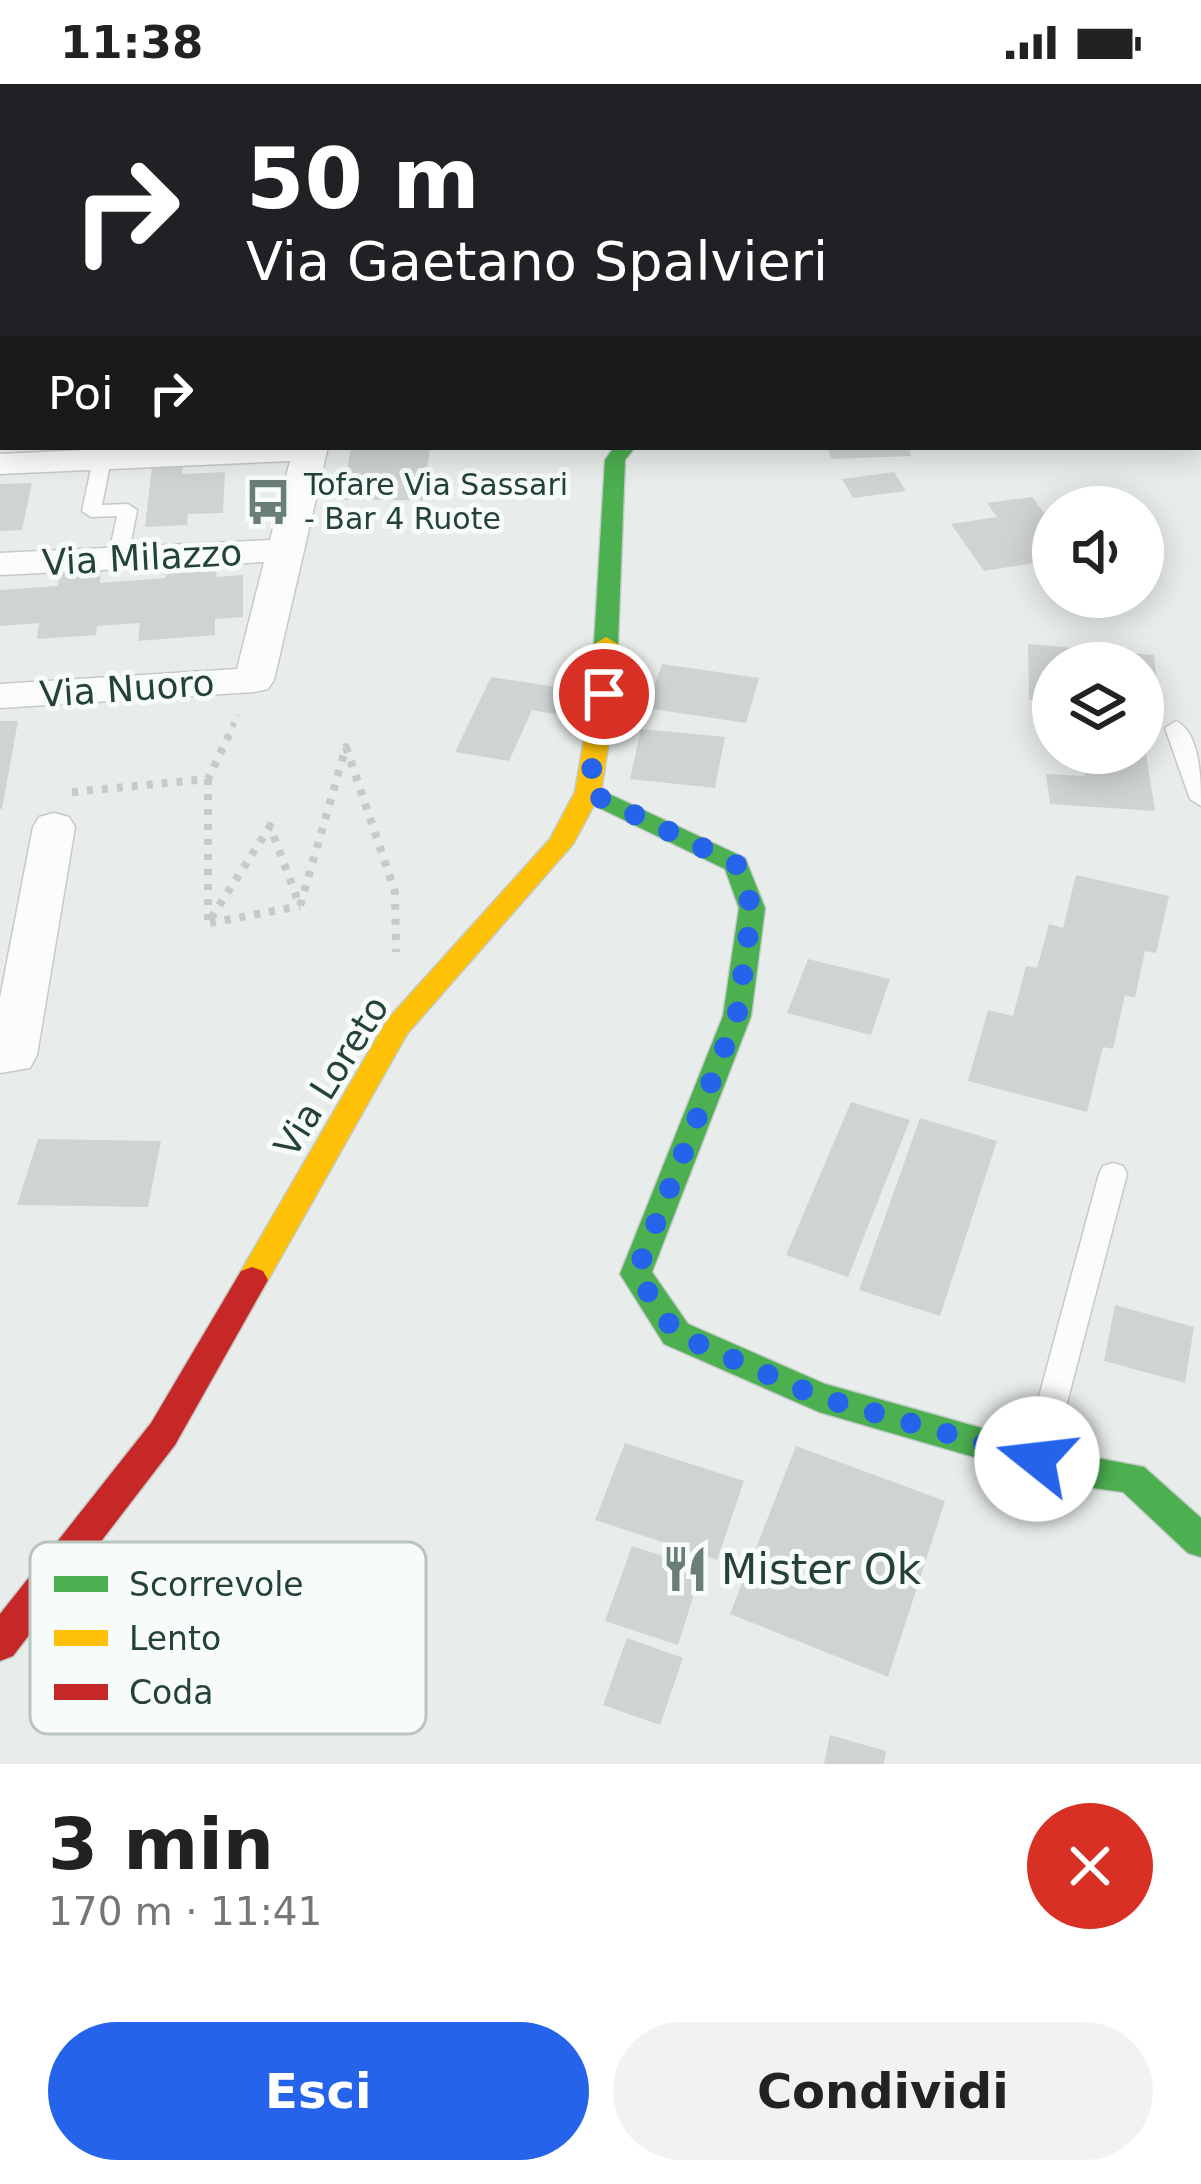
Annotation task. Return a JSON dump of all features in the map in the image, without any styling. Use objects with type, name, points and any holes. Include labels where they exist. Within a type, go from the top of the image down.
[{"type":"street","points":[[0,464],[276,450]]},
{"type":"street","points":[[254,680],[310,450]]},
{"type":"street","name":"Via Loreto","points":[[79,1542],[163,1434],[397,1027],[560,844],[588,792],[604,694],[615,460],[623,450]]},
{"type":"street","name":"Via Milazzo","points":[[0,564],[285,550]]},
{"type":"street","name":"Via Nuoro","points":[[0,696],[254,680]]},
{"type":"street","points":[[588,792],[736,864],[752,908],[737,1016],[636,1274],[676,1334],[819,1397],[1054,1464],[1116,1519],[1191,1534]]},
{"type":"street","points":[[0,1055],[13,1054],[54,826]]},
{"type":"street","name":"Via Loreto","points":[[0,1643],[30,1605]]},
{"type":"lane","points":[[102,460],[91,511],[128,510],[118,558]]},
{"type":"lane","points":[[1176,728],[1201,799]]},
{"type":"lane","points":[[1054,1464],[1113,1174]]},
{"type":"path","points":[[208,923],[208,779],[254,680]]},
{"type":"path","points":[[300,906],[346,747],[395,892],[397,1027]]},
{"type":"path","points":[[54,826],[35,796],[208,779]]},
{"type":"path","points":[[208,923],[271,826],[300,906]]},
{"type":"path","points":[[208,923],[300,906]]},
{"type":"building","points":[[350,450],[430,450],[423,500],[342,500]]},
{"type":"building","points":[[828,450],[909,450],[911,456],[831,459]]},
{"type":"building","points":[[183,465],[182,474],[225,472],[223,513],[188,514],[187,525],[145,527],[152,466]]},
{"type":"building","points":[[894,472],[906,491],[853,498],[842,479]]},
{"type":"building","points":[[32,483],[22,530],[0,531],[0,484]]},
{"type":"building","points":[[1032,497],[1032,563],[984,571],[951,524],[997,517],[987,503]]},
{"type":"building","points":[[217,567],[216,577],[243,575],[243,617],[215,619],[215,635],[138,641],[140,623],[97,626],[96,635],[37,639],[39,623],[0,626],[0,590],[58,586],[59,573],[101,570],[100,583],[165,578],[170,570]]},
{"type":"building","points":[[1028,644],[1032,644],[1029,700]]},
{"type":"building","points":[[662,664],[759,678],[746,723],[646,708]]},
{"type":"building","points":[[491,677],[576,690],[565,716],[532,710],[509,761],[455,752]]},
{"type":"building","points":[[0,721],[18,721],[2,809],[0,809]]},
{"type":"building","points":[[641,729],[725,737],[715,788],[630,779]]},
{"type":"building","points":[[1046,774],[1149,774],[1155,811],[1050,804]]},
{"type":"building","points":[[1076,875],[1169,896],[1156,953],[1145,951],[1135,998],[1125,995],[1113,1049],[1103,1047],[1087,1112],[968,1081],[988,1010],[1013,1016],[1026,966],[1037,968],[1049,924],[1063,928]]},
{"type":"building","points":[[808,959],[890,979],[871,1035],[787,1013]]},
{"type":"building","points":[[851,1102],[910,1120],[848,1277],[786,1255]]},
{"type":"building","points":[[920,1118],[997,1141],[940,1316],[859,1290]]},
{"type":"building","points":[[38,1139],[161,1141],[148,1207],[17,1205]]},
{"type":"building","points":[[1115,1305],[1194,1327],[1185,1383],[1104,1361]]},
{"type":"building","points":[[625,1443],[744,1481],[717,1560],[595,1520]]},
{"type":"building","points":[[796,1446],[945,1501],[888,1677],[730,1614]]},
{"type":"building","points":[[632,1546],[702,1569],[678,1645],[605,1621]]},
{"type":"building","points":[[627,1638],[683,1658],[660,1725],[603,1705]]},
{"type":"building","points":[[830,1735],[886,1751],[884,1764],[824,1764]]},
{"type":"traffic: fast","points":[[606,644],[615,460],[623,450]]},
{"type":"traffic: fast","points":[[588,792],[736,864],[752,908],[737,1016],[636,1274],[676,1334],[819,1397],[1071,1469],[1132,1478],[1201,1541]]},
{"type":"traffic: slow","points":[[252,1280],[397,1027],[560,844],[588,792],[604,694],[606,644]]},
{"type":"traffic: jam","points":[[79,1542],[163,1434],[252,1280]]},
{"type":"traffic: jam","points":[[0,1643],[30,1605]]},
{"type":"place","name":"Tofare Via Sassari - Bar 4 Ruote","points":[[268,502]]},
{"type":"place","name":"Mister Ok","points":[[685,1569]]},
{"type":"route","points":[[604,694],[588,792],[736,864],[752,908],[737,1016],[636,1274],[676,1334],[819,1397],[1037,1459]]}]
